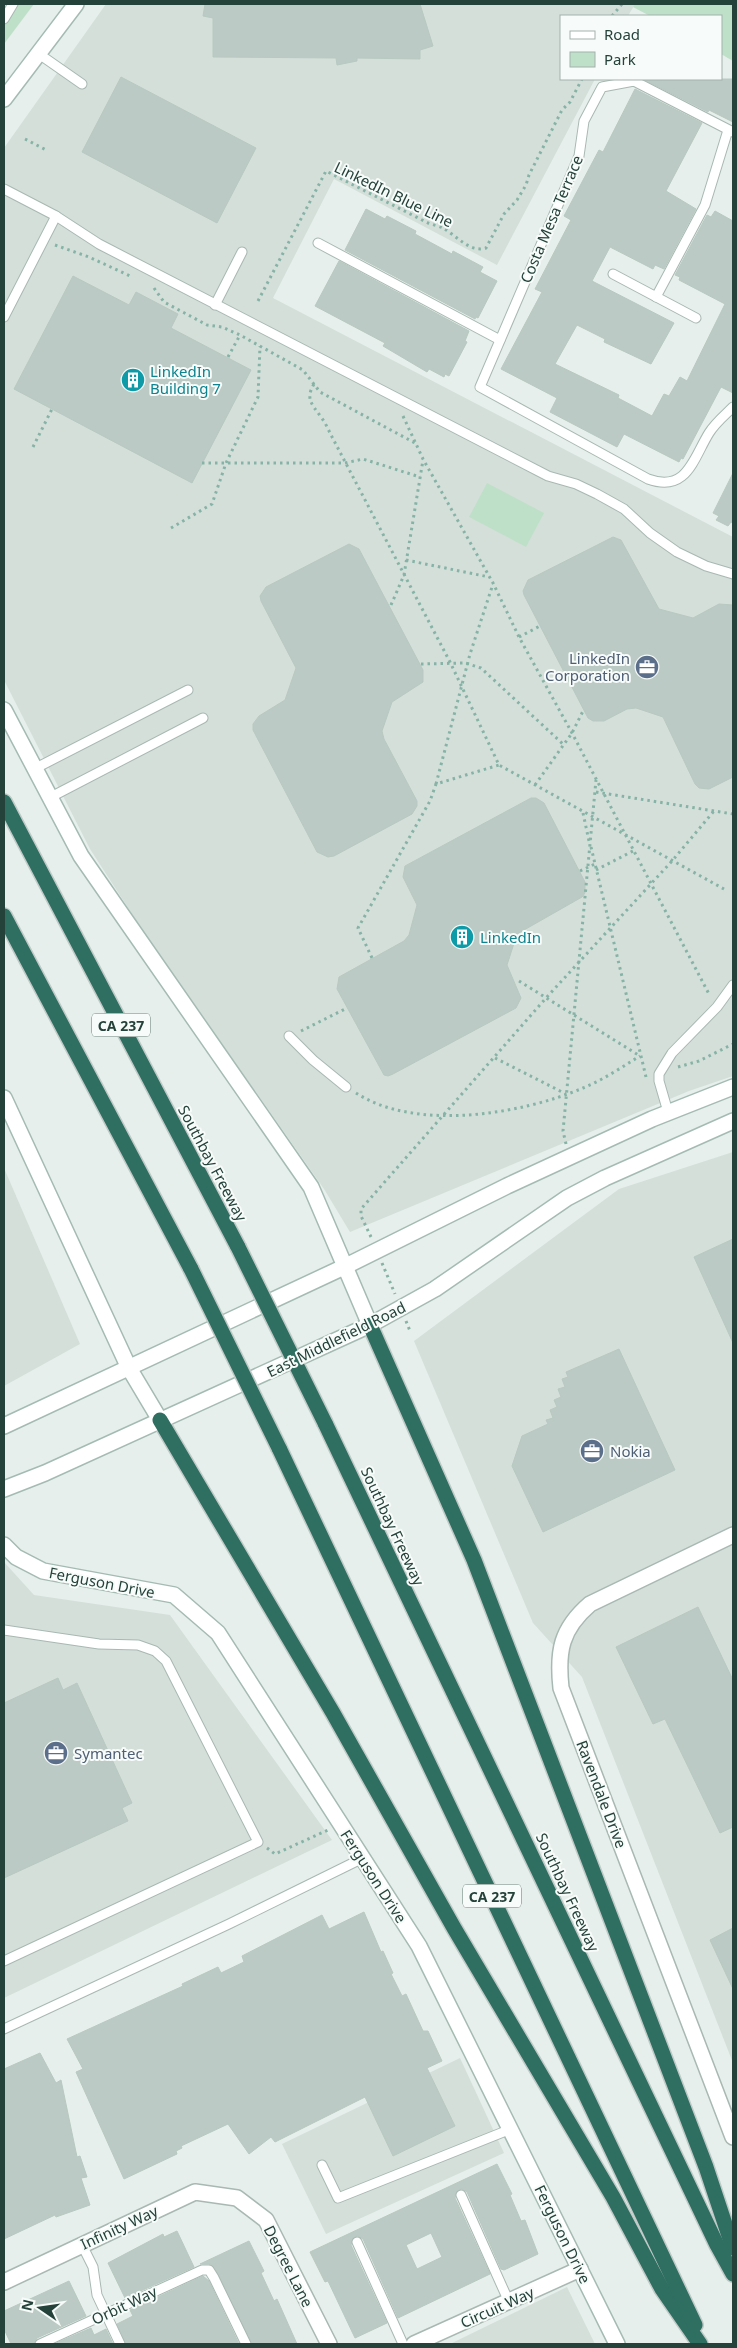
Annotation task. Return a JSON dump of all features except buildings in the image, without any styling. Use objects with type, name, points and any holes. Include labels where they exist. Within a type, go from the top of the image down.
[{"type":"highway","name":"Southbay Freeway","points":[[4,802],[238,1247],[325,1423],[712,2236],[733,2274]]},
{"type":"highway","name":"CA 237","points":[[4,916],[191,1269],[279,1448],[666,2262],[702,2344]]},
{"type":"highway","points":[[370,1325],[474,1560],[706,2167],[733,2248]]},
{"type":"highway","points":[[160,1420],[333,1712],[454,1928],[613,2197],[662,2289],[702,2344]]},
{"type":"main road","points":[[4,99],[76,4]]},
{"type":"main road","points":[[4,710],[81,856],[311,1187],[370,1325]]},
{"type":"main road","points":[[4,1426],[346,1266],[570,1156],[668,1112],[733,1087]]},
{"type":"main road","points":[[4,1098],[129,1368],[160,1420]]},
{"type":"main road","name":"East Middlefield Road","points":[[4,1489],[45,1473],[370,1325],[435,1289],[567,1198],[605,1178],[733,1121]]},
{"type":"main road","name":"Ravendale Drive","points":[[733,1535],[590,1604],[567,1629],[558,1665],[561,1688],[733,2137]]},
{"type":"main road","name":"Ferguson Drive","points":[[4,1545],[16,1558],[43,1571],[174,1595],[218,1633],[419,1946],[617,2344]]},
{"type":"main road","name":"Infinity Way","points":[[4,2282],[195,2192],[237,2198]]},
{"type":"main road","name":"Degree Lane","points":[[237,2198],[266,2220],[329,2344]]},
{"type":"main road","name":"Circuit Way","points":[[414,2344],[580,2270]]},
{"type":"lane","points":[[4,19],[14,4]]},
{"type":"lane","points":[[39,54],[82,84]]},
{"type":"lane","name":"Costa Mesa Terrace","points":[[656,297],[705,205],[731,131],[634,81],[602,87],[584,121],[579,156],[480,387],[658,483],[666,484],[679,479],[690,470],[710,432],[733,407]]},
{"type":"lane","points":[[4,189],[56,216],[99,244],[395,398],[548,476],[576,484],[597,494],[624,510],[650,533],[677,552],[706,566],[733,574]]},
{"type":"lane","points":[[4,317],[56,216]]},
{"type":"lane","points":[[318,243],[500,340]]},
{"type":"lane","points":[[215,305],[242,252]]},
{"type":"lane","points":[[613,274],[696,318]]},
{"type":"lane","points":[[34,769],[188,690]]},
{"type":"lane","points":[[49,798],[203,718]]},
{"type":"lane","points":[[668,1112],[659,1081],[661,1072],[672,1053],[717,1007],[733,984]]},
{"type":"lane","points":[[289,1036],[313,1060],[346,1087]]},
{"type":"lane","points":[[4,1630],[99,1644],[138,1644],[155,1651],[166,1661],[258,1842],[4,1960]]},
{"type":"lane","points":[[4,2030],[229,1924],[363,1858]]},
{"type":"lane","points":[[322,2164],[338,2198],[511,2129]]},
{"type":"lane","points":[[461,2195],[509,2302]]},
{"type":"lane","points":[[357,2242],[403,2344]]},
{"type":"lane","points":[[82,2244],[93,2267],[97,2295],[120,2344]]},
{"type":"lane","name":"Orbit Way","points":[[40,2344],[202,2270],[209,2270],[246,2344]]},
{"type":"path","points":[[613,15],[622,4]]},
{"type":"path","name":"LinkedIn Blue Line","points":[[258,300],[326,172],[428,223],[442,228],[471,247],[479,250],[486,248],[504,214],[517,200],[562,110],[570,102],[581,80]]},
{"type":"path","points":[[25,139],[48,151]]},
{"type":"path","points":[[54,245],[89,256],[131,277]]},
{"type":"path","points":[[148,285],[156,289],[164,302],[207,325],[222,327],[240,335],[303,370],[320,392],[416,443]]},
{"type":"path","points":[[228,357],[240,335]]},
{"type":"path","points":[[171,528],[212,504],[226,463],[258,397],[260,346]]},
{"type":"path","points":[[314,384],[309,394],[310,404],[323,419],[450,662],[499,765],[724,889]]},
{"type":"path","points":[[395,398],[423,459],[493,584],[519,637],[717,1007]]},
{"type":"path","points":[[33,447],[52,409]]},
{"type":"path","points":[[202,464],[345,463],[363,459],[420,477]]},
{"type":"path","points":[[391,605],[404,575],[423,459]]},
{"type":"path","points":[[406,560],[489,577]]},
{"type":"path","points":[[372,958],[358,928],[430,801],[468,664],[493,584]]},
{"type":"path","points":[[519,637],[540,626]]},
{"type":"path","points":[[421,664],[450,662],[481,668],[564,745]]},
{"type":"path","points":[[534,785],[572,733],[584,709]]},
{"type":"path","points":[[436,784],[499,765]]},
{"type":"path","points":[[570,1156],[563,1133],[596,780]]},
{"type":"path","points":[[595,792],[733,814]]},
{"type":"path","points":[[410,1331],[361,1216],[361,1210],[546,998],[672,861],[714,811]]},
{"type":"path","points":[[583,812],[646,1081]]},
{"type":"path","points":[[596,870],[633,851]]},
{"type":"path","points":[[580,871],[595,864]]},
{"type":"path","points":[[519,981],[640,1056]]},
{"type":"path","points":[[289,1036],[347,1008]]},
{"type":"path","points":[[661,1072],[699,1061],[733,1044]]},
{"type":"path","points":[[346,1087],[367,1099],[388,1106],[443,1115],[485,1113],[522,1108],[594,1084],[640,1056]]},
{"type":"path","points":[[494,1058],[566,1094]]},
{"type":"path","points":[[258,1842],[274,1854],[341,1825]]},
{"type":"shaded area","points":[[106,4],[635,4],[629,15],[560,15],[560,80],[594,80],[497,265],[334,179],[273,298],[733,537],[733,1076],[689,1091],[350,1232],[324,1189],[145,934],[90,849],[4,680],[4,148]]},
{"type":"shaded area","points":[[733,1152],[733,2063],[582,1677],[533,1623],[414,1341],[619,1189]]},
{"type":"shaded area","points":[[4,1168],[80,1344],[4,1386]]},
{"type":"shaded area","points":[[4,1562],[34,1595],[170,1615],[332,1840],[4,1998]]},
{"type":"shaded area","points":[[460,2058],[504,2153],[326,2234],[282,2144]]},
{"type":"shaded area","points":[[567,2287],[595,2344],[450,2344]]},
{"type":"green space","points":[[4,4],[34,4],[4,44]]},
{"type":"green space","points":[[635,4],[733,4],[733,61],[722,55],[722,15],[648,15],[633,7]]},
{"type":"green space","points":[[487,483],[544,513],[526,547],[469,517]]},
{"type":"place","name":"LinkedIn Building 7","points":[[133,380]]},
{"type":"place","name":"LinkedIn Corporation","points":[[647,667]]},
{"type":"place","name":"LinkedIn","points":[[462,937]]},
{"type":"place","name":"Nokia","points":[[592,1451]]},
{"type":"place","name":"Symantec","points":[[56,1753]]}]
